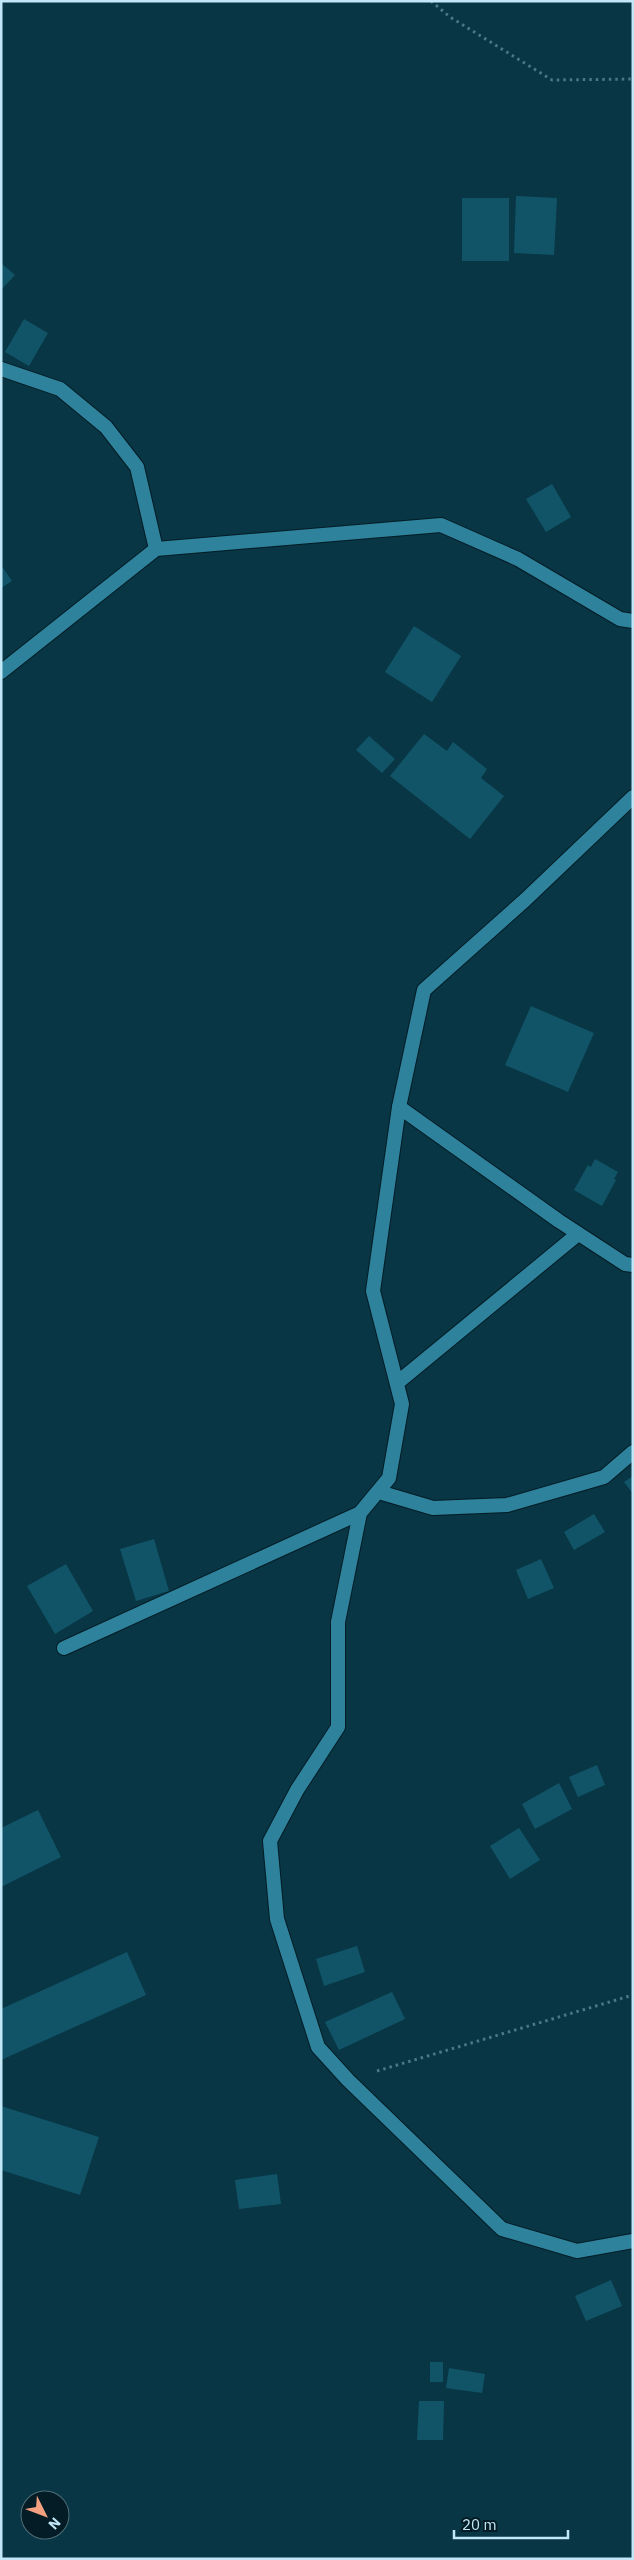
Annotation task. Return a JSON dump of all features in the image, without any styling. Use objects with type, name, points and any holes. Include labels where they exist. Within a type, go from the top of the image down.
[{"type":"street","points":[[1,369],[60,389],[106,427],[137,468],[156,549]]},
{"type":"street","points":[[1,672],[156,549],[441,525],[518,559],[620,620],[633,621]]},
{"type":"street","points":[[64,1648],[360,1513],[389,1478],[402,1404],[373,1291],[398,1107],[424,990],[525,900],[633,797]]},
{"type":"street","points":[[398,1107],[578,1234],[625,1264],[633,1265]]},
{"type":"street","points":[[397,1383],[578,1234]]},
{"type":"street","points":[[379,1492],[433,1508],[508,1505],[604,1477],[633,1452]]},
{"type":"street","points":[[360,1513],[338,1622],[338,1726],[297,1790],[270,1842],[277,1919],[318,2046],[348,2080],[502,2229],[577,2250],[633,2241]]},
{"type":"path","points":[[431,1],[450,17],[552,80],[633,79]]},
{"type":"path","points":[[348,2080],[633,1996]]},
{"type":"building","points":[[516,196],[557,198],[554,255],[514,253]]},
{"type":"building","points":[[462,198],[509,198],[509,261],[462,261]]},
{"type":"building","points":[[1,263],[15,275],[1,290]]},
{"type":"building","points":[[24,319],[48,333],[29,366],[5,352]]},
{"type":"building","points":[[552,484],[571,517],[546,532],[526,499]]},
{"type":"building","points":[[1,565],[12,581],[1,588]]},
{"type":"building","points":[[414,626],[461,656],[432,702],[385,672]]},
{"type":"building","points":[[424,734],[447,751],[453,742],[487,769],[481,778],[504,796],[470,839],[390,776]]},
{"type":"building","points":[[369,736],[395,759],[382,773],[356,750]]},
{"type":"building","points":[[531,1006],[594,1033],[568,1092],[505,1065]]},
{"type":"building","points":[[595,1159],[618,1172],[614,1179],[616,1180],[602,1206],[574,1190],[588,1165],[591,1167]]},
{"type":"building","points":[[633,1476],[633,1494],[624,1482]]},
{"type":"building","points":[[594,1514],[605,1532],[574,1550],[564,1532]]},
{"type":"building","points":[[154,1539],[169,1591],[136,1601],[120,1549]]},
{"type":"building","points":[[541,1559],[554,1588],[528,1599],[516,1570]]},
{"type":"building","points":[[66,1564],[93,1611],[55,1634],[27,1586]]},
{"type":"building","points":[[597,1765],[605,1785],[578,1797],[569,1777]]},
{"type":"building","points":[[559,1783],[572,1809],[535,1829],[522,1804]]},
{"type":"building","points":[[38,1810],[61,1857],[1,1887],[1,1828]]},
{"type":"building","points":[[519,1828],[540,1860],[510,1879],[490,1846]]},
{"type":"building","points":[[357,1946],[365,1972],[324,1986],[316,1959]]},
{"type":"building","points":[[127,1952],[146,1995],[1,2060],[1,2009]]},
{"type":"building","points":[[392,1992],[405,2019],[339,2050],[325,2022]]},
{"type":"building","points":[[1,2106],[99,2137],[80,2195],[1,2170]]},
{"type":"building","points":[[277,2174],[281,2204],[239,2209],[235,2180]]},
{"type":"building","points":[[611,2280],[622,2306],[586,2321],[575,2296]]},
{"type":"building","points":[[430,2362],[443,2362],[443,2382],[430,2382]]},
{"type":"building","points":[[449,2368],[485,2374],[482,2393],[446,2388]]},
{"type":"building","points":[[419,2401],[444,2401],[443,2440],[417,2440]]}]
